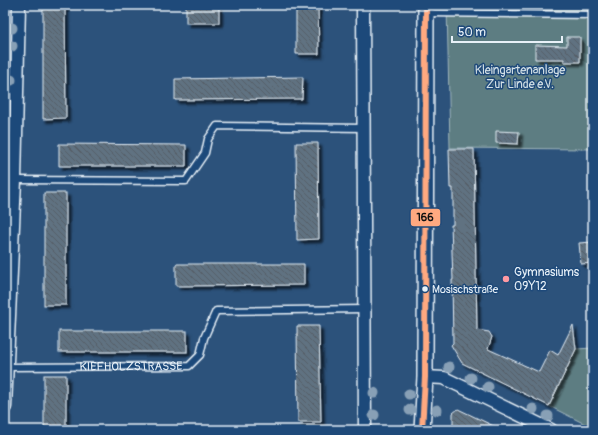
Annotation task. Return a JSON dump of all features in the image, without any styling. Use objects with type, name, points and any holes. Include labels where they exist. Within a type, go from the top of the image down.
[{"type":"street","points":[[5,407],[15,180],[19,5]]},
{"type":"street","points":[[363,5],[364,430]]},
{"type":"street","points":[[422,430],[425,377],[426,9]]},
{"type":"street","points":[[425,377],[444,378],[551,430]]},
{"type":"lane","points":[[426,9],[593,15]]},
{"type":"lane","points":[[15,180],[186,181],[205,153],[208,139],[217,126],[364,128]]},
{"type":"lane","name":"KIEFHOLZSTRASSE","points":[[6,367],[189,366],[200,354],[204,338],[216,311],[364,309]]},
{"type":"green space","name":"Kleingartenanlage Zur Linde e.V.","points":[[447,5],[593,5],[593,149],[450,148]]},
{"type":"green space","points":[[593,348],[593,428],[549,406],[576,349]]},
{"type":"building","points":[[186,5],[219,5],[219,23],[186,23]]},
{"type":"building","points":[[296,5],[318,5],[319,54],[296,54]]},
{"type":"building","points":[[43,6],[65,6],[66,118],[43,119]]},
{"type":"building","points":[[567,37],[580,37],[580,62],[564,62],[564,59],[535,59],[535,45],[567,46]]},
{"type":"building","points":[[303,77],[302,99],[175,100],[175,79]]},
{"type":"building","points":[[496,131],[519,132],[518,144],[496,143]]},
{"type":"building","points":[[296,143],[318,143],[319,239],[297,240]]},
{"type":"building","points":[[59,144],[186,145],[186,166],[59,166]]},
{"type":"building","points":[[449,149],[474,149],[477,330],[489,332],[492,337],[488,349],[539,372],[550,350],[558,355],[573,325],[576,349],[549,406],[462,363],[451,345],[453,343],[451,225],[453,225],[453,188],[450,188]]},
{"type":"building","points":[[44,193],[66,193],[66,305],[44,305]]},
{"type":"building","points":[[593,242],[593,263],[581,264],[579,243]]},
{"type":"building","points":[[176,264],[304,264],[304,285],[176,286]]},
{"type":"building","points":[[297,326],[319,326],[321,422],[298,422]]},
{"type":"building","points":[[59,331],[187,331],[187,352],[59,352]]},
{"type":"building","points":[[44,375],[66,375],[66,430],[44,430]]},
{"type":"building","points":[[458,409],[502,430],[453,430],[453,413]]},
{"type":"transit line","name":"166","points":[[422,430],[425,377],[426,5]]},
{"type":"place","name":"Gymnasiums 09Y12","points":[[506,279]]},
{"type":"place","name":"Mosischstraße","points":[[425,289]]}]
